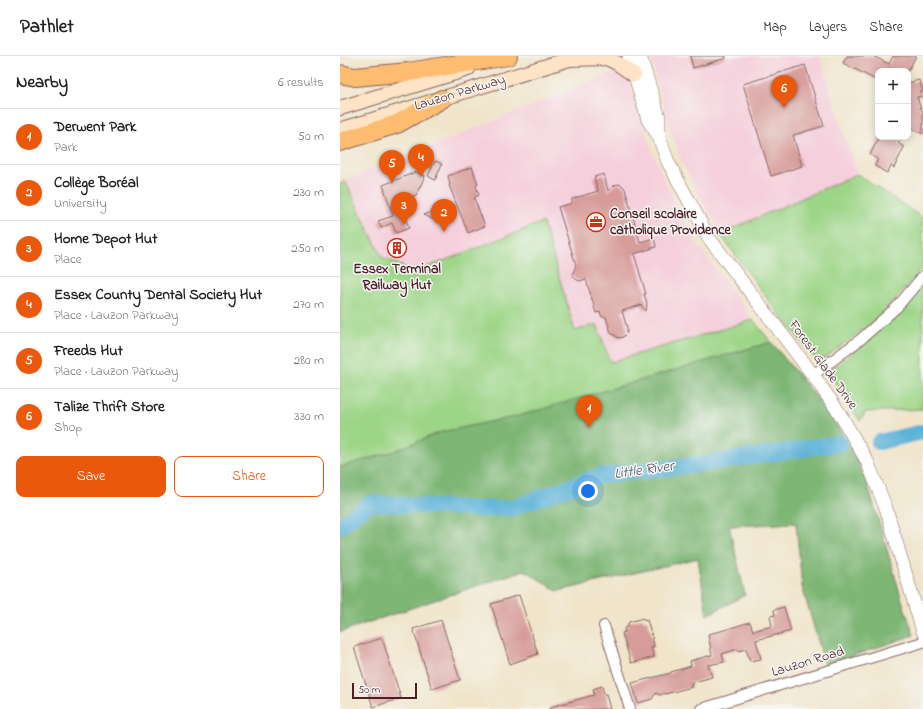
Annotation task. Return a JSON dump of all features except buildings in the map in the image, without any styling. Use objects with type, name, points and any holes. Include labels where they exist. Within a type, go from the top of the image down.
[{"type":"highway","points":[[340,74],[356,77],[408,72],[508,56]]},
{"type":"highway","points":[[340,142],[397,124],[442,98]]},
{"type":"main road","name":"Lauzon Parkway","points":[[340,108],[512,56]]},
{"type":"main road","name":"Lauzon Parkway","points":[[340,130],[575,57],[607,58],[634,75]]},
{"type":"street","name":"Forest Glade Drive","points":[[629,56],[648,120],[659,137],[668,162],[709,238],[840,414],[867,461],[886,508],[923,632]]},
{"type":"street","name":"Forest Glade Drive","points":[[640,56],[659,117],[659,137]]},
{"type":"street","points":[[812,375],[861,339],[897,307],[923,276]]},
{"type":"street","points":[[604,626],[630,709]]},
{"type":"street","name":"Lauzon Road","points":[[701,709],[923,642]]},
{"type":"shaded area","points":[[650,56],[820,56],[857,174],[720,234],[682,162],[665,113]]},
{"type":"shaded area","points":[[620,70],[628,79],[655,158],[673,198],[696,242],[753,320],[550,380],[543,222],[415,272],[382,257],[345,181]]},
{"type":"green space","points":[[857,174],[923,218],[923,267],[874,321],[825,358],[817,359],[772,305],[720,234]]},
{"type":"green space","points":[[345,181],[382,257],[415,272],[543,222],[575,331],[597,324],[610,362],[753,320],[826,409],[850,446],[867,482],[903,604],[914,635],[825,665],[802,586],[796,523],[729,526],[745,595],[707,615],[698,558],[558,591],[524,570],[340,632],[340,184]]},
{"type":"green space","points":[[923,285],[923,409],[866,412],[860,421],[832,378],[831,369],[875,334]]},
{"type":"green space","points":[[771,342],[826,409],[850,446],[867,482],[903,604],[914,635],[825,665],[802,586],[796,523],[729,526],[745,595],[707,615],[698,558],[558,591],[524,570],[340,632],[340,467],[391,452],[441,432],[518,416]]},
{"type":"waterway","name":"Little River","points":[[879,442],[923,432]]},
{"type":"waterway","name":"Little River","points":[[340,526],[370,503],[480,509],[512,508],[599,476],[709,463],[841,443]]},
{"type":"place","name":"Talize Thrift Store","points":[[784,108]]},
{"type":"place","name":"Essex County Dental Society Hut","points":[[421,177]]},
{"type":"place","name":"Freeds Hut","points":[[392,183]]},
{"type":"place","name":"Conseil scolaire catholique Providence","points":[[596,222]]},
{"type":"place","name":"Home Depot Hut","points":[[404,225]]},
{"type":"place","name":"Collège Boréal","points":[[444,232]]},
{"type":"place","name":"Essex Terminal Railway Hut","points":[[397,248]]},
{"type":"place","name":"Derwent Park","points":[[589,428]]}]
